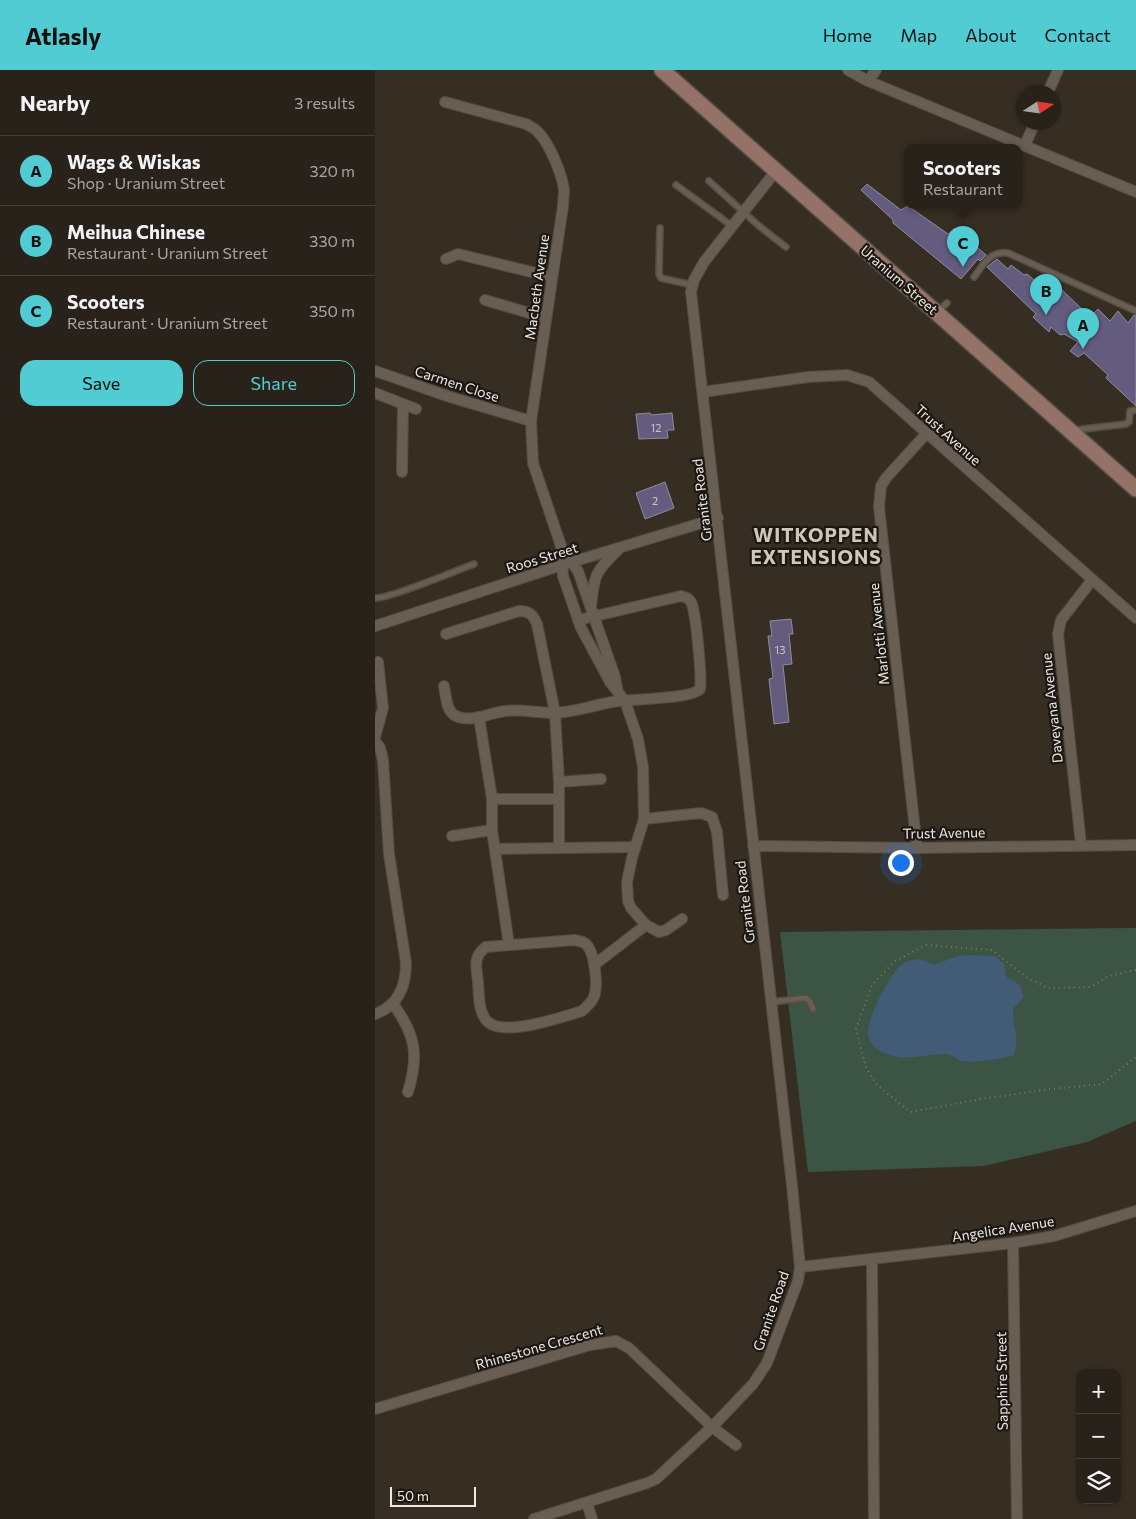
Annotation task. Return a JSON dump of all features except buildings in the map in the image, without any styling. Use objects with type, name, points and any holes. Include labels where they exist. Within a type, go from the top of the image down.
[{"type":"street","name":"Uranium Street","points":[[662,70],[775,172],[942,308],[1068,430],[1136,489]]},
{"type":"street","points":[[848,70],[868,81],[1136,192]]},
{"type":"street","points":[[868,81],[875,70]]},
{"type":"street","points":[[1051,85],[1057,70]]},
{"type":"street","name":"Macbeth Avenue","points":[[445,102],[527,124],[541,134],[551,151],[564,190],[531,421],[533,463],[567,564]]},
{"type":"street","points":[[1025,145],[1032,130]]},
{"type":"street","name":"Granite Road","points":[[534,1519],[647,1484],[656,1479],[712,1427],[753,1384],[767,1363],[792,1299],[800,1267],[718,518],[691,292],[694,280],[704,262],[775,172]]},
{"type":"street","points":[[446,259],[458,254],[552,277]]},
{"type":"street","points":[[485,300],[546,318]]},
{"type":"street","name":"Carmen Close","points":[[375,371],[450,397],[531,421]]},
{"type":"street","name":"Trust Avenue","points":[[703,392],[808,377],[847,376],[869,382],[925,434],[1136,618]]},
{"type":"street","points":[[375,393],[416,409]]},
{"type":"street","points":[[402,472],[403,404]]},
{"type":"street","name":"Marlotti Avenue","points":[[917,848],[879,507],[881,486],[886,478],[925,434]]},
{"type":"street","name":"Roos Street","points":[[375,626],[718,518]]},
{"type":"street","points":[[593,612],[596,575],[607,560],[621,548]]},
{"type":"street","points":[[617,690],[615,677],[578,571],[567,564],[563,576],[581,628],[610,682],[625,701],[638,738],[643,767],[644,819],[635,847],[626,893],[631,908],[646,924],[659,932],[671,928],[682,919]]},
{"type":"street","name":"Daveyana Avenue","points":[[1081,844],[1058,634],[1061,620],[1092,580]]},
{"type":"street","points":[[444,686],[451,713],[457,717],[465,718],[506,711],[571,712],[625,701],[686,695],[698,692],[700,689],[693,607],[690,600],[681,596],[593,612],[578,620]]},
{"type":"street","points":[[446,634],[519,611],[527,611],[533,615],[537,624],[555,713],[559,782],[559,848]]},
{"type":"street","points":[[375,737],[383,708],[378,662]]},
{"type":"street","points":[[479,716],[491,799],[492,830],[509,945]]},
{"type":"street","points":[[375,741],[380,748],[383,760],[389,854],[406,963],[403,988],[393,1004],[375,1014]]},
{"type":"street","points":[[559,782],[601,779]]},
{"type":"street","points":[[491,799],[559,799]]},
{"type":"street","points":[[644,819],[701,813],[712,817],[717,832],[723,895]]},
{"type":"street","points":[[452,836],[492,830]]},
{"type":"street","name":"Trust Avenue","points":[[753,846],[917,848],[1081,844],[1136,845]]},
{"type":"street","points":[[495,849],[635,847]]},
{"type":"street","points":[[594,965],[646,924]]},
{"type":"street","points":[[580,941],[584,942],[588,947],[594,965],[596,988],[594,998],[582,1011],[527,1025],[503,1028],[487,1022],[481,1012],[475,960],[480,951],[486,947],[580,941]]},
{"type":"street","points":[[393,1004],[401,1016],[413,1046],[415,1062],[408,1092]]},
{"type":"street","name":"Angelica Avenue","points":[[800,1267],[1013,1243],[1062,1234],[1136,1211]]},
{"type":"street","name":"Sapphire Street","points":[[1013,1243],[1017,1519]]},
{"type":"street","points":[[872,1260],[873,1519]]},
{"type":"street","name":"Rhinestone Crescent","points":[[375,1409],[590,1345],[616,1340],[629,1348],[712,1427]]},
{"type":"street","points":[[712,1427],[736,1445]]},
{"type":"street","points":[[587,1503],[592,1519]]},
{"type":"lane","points":[[709,181],[786,247]]},
{"type":"lane","points":[[676,185],[732,227]]},
{"type":"lane","points":[[660,228],[659,274],[661,278],[693,286]]},
{"type":"lane","points":[[974,277],[990,256],[999,252],[1008,253],[1136,311]]},
{"type":"lane","points":[[1068,430],[1126,424],[1129,422],[1130,411],[1136,410]]},
{"type":"lane","points":[[375,598],[379,599],[398,593],[473,564]]},
{"type":"lane","points":[[771,1002],[806,998],[813,1009]]},
{"type":"path","points":[[1136,970],[1109,976],[1091,987],[1048,988],[1026,977],[992,950],[926,945],[895,961],[872,985],[856,1029],[866,1068],[877,1084],[910,1112],[981,1099],[1102,1084],[1136,1057]]},
{"type":"green space","points":[[1136,928],[1136,1121],[1087,1142],[984,1166],[808,1172],[780,932]]},
{"type":"water","points":[[965,955],[995,956],[1004,964],[1006,977],[1020,985],[1024,997],[1013,1009],[1016,1036],[1014,1055],[988,1060],[962,1061],[947,1054],[898,1057],[876,1048],[870,1041],[868,1034],[869,1024],[882,993],[900,966],[909,960],[917,959],[928,961],[934,965]]},
{"type":"place","name":"Scooters","points":[[963,267]]},
{"type":"place","name":"Meihua Chinese","points":[[1046,315]]},
{"type":"place","name":"Wags & Wiskas","points":[[1083,349]]},
{"type":"district","name":"WITKOPPEN EXTENSIONS","points":[[816,546]]}]
